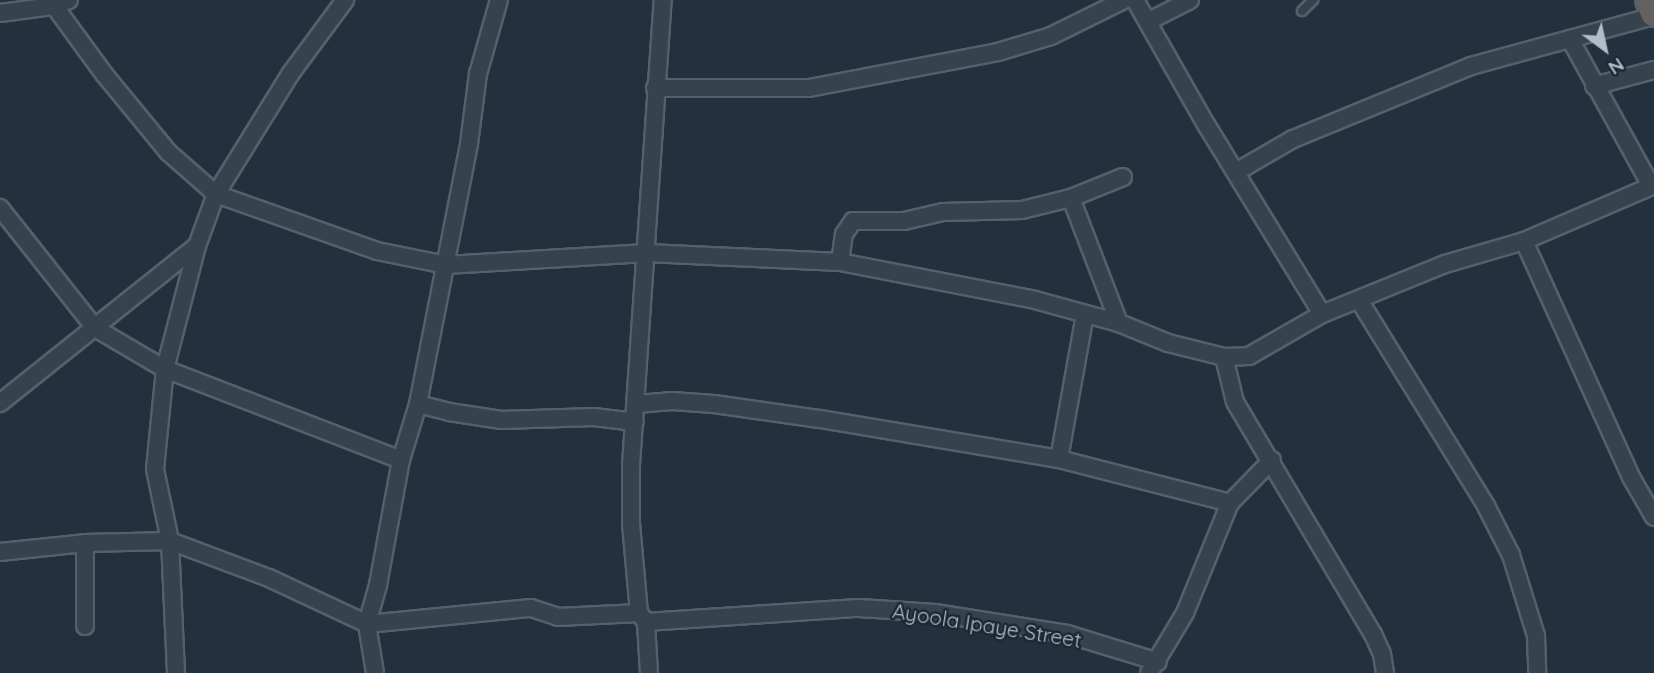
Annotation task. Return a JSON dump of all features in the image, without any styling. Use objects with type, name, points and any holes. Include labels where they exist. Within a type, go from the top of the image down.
[{"type":"highway","points":[[1648,0],[1654,15]]},
{"type":"street","points":[[0,13],[69,0]]},
{"type":"street","points":[[176,673],[170,541],[155,469],[165,369],[197,246],[216,194],[291,73],[345,0]]},
{"type":"street","points":[[375,673],[367,624],[378,585],[401,460],[418,404],[446,265],[478,74],[499,0]]},
{"type":"street","points":[[649,673],[631,523],[655,88],[663,0]]},
{"type":"street","points":[[655,88],[809,89],[998,52],[1051,36],[1124,0]]},
{"type":"street","points":[[1135,0],[1322,314]]},
{"type":"street","points":[[1149,21],[1190,0]]},
{"type":"street","points":[[51,3],[168,152],[216,194],[377,251],[446,265],[647,253],[840,262],[1035,300],[1119,323],[1168,344],[1224,357],[1249,356],[1322,314],[1445,264],[1524,241],[1652,186],[1570,39]]},
{"type":"street","points":[[1236,172],[1293,139],[1446,76],[1654,15]]},
{"type":"street","points":[[1594,86],[1654,70]]},
{"type":"street","points":[[840,262],[844,234],[853,221],[904,221],[943,212],[1022,210],[1071,198],[1123,177]]},
{"type":"street","points":[[1071,198],[1119,323]]},
{"type":"street","points":[[0,208],[95,328],[165,369],[401,460]]},
{"type":"street","points":[[1524,241],[1631,477],[1654,517]]},
{"type":"street","points":[[0,403],[197,246]]},
{"type":"street","points":[[1359,300],[1486,506],[1511,555],[1536,636],[1537,673]]},
{"type":"street","points":[[1059,459],[1085,314]]},
{"type":"street","points":[[1224,357],[1235,402],[1272,460],[1373,634],[1382,654],[1385,673]]},
{"type":"street","points":[[637,404],[672,401],[714,404],[1059,459],[1230,503]]},
{"type":"street","points":[[418,404],[501,419],[594,417],[635,422]]},
{"type":"street","points":[[1154,667],[1185,613],[1230,503],[1272,460]]},
{"type":"street","points":[[0,552],[85,543],[170,541],[269,578],[367,624]]},
{"type":"street","points":[[85,543],[85,626]]},
{"type":"street","name":"Ayoola Ipaye Street","points":[[367,624],[531,608],[558,617],[642,617],[859,608],[935,613],[1067,634],[1154,667]]},
{"type":"lane","points":[[1302,11],[1313,0]]}]
